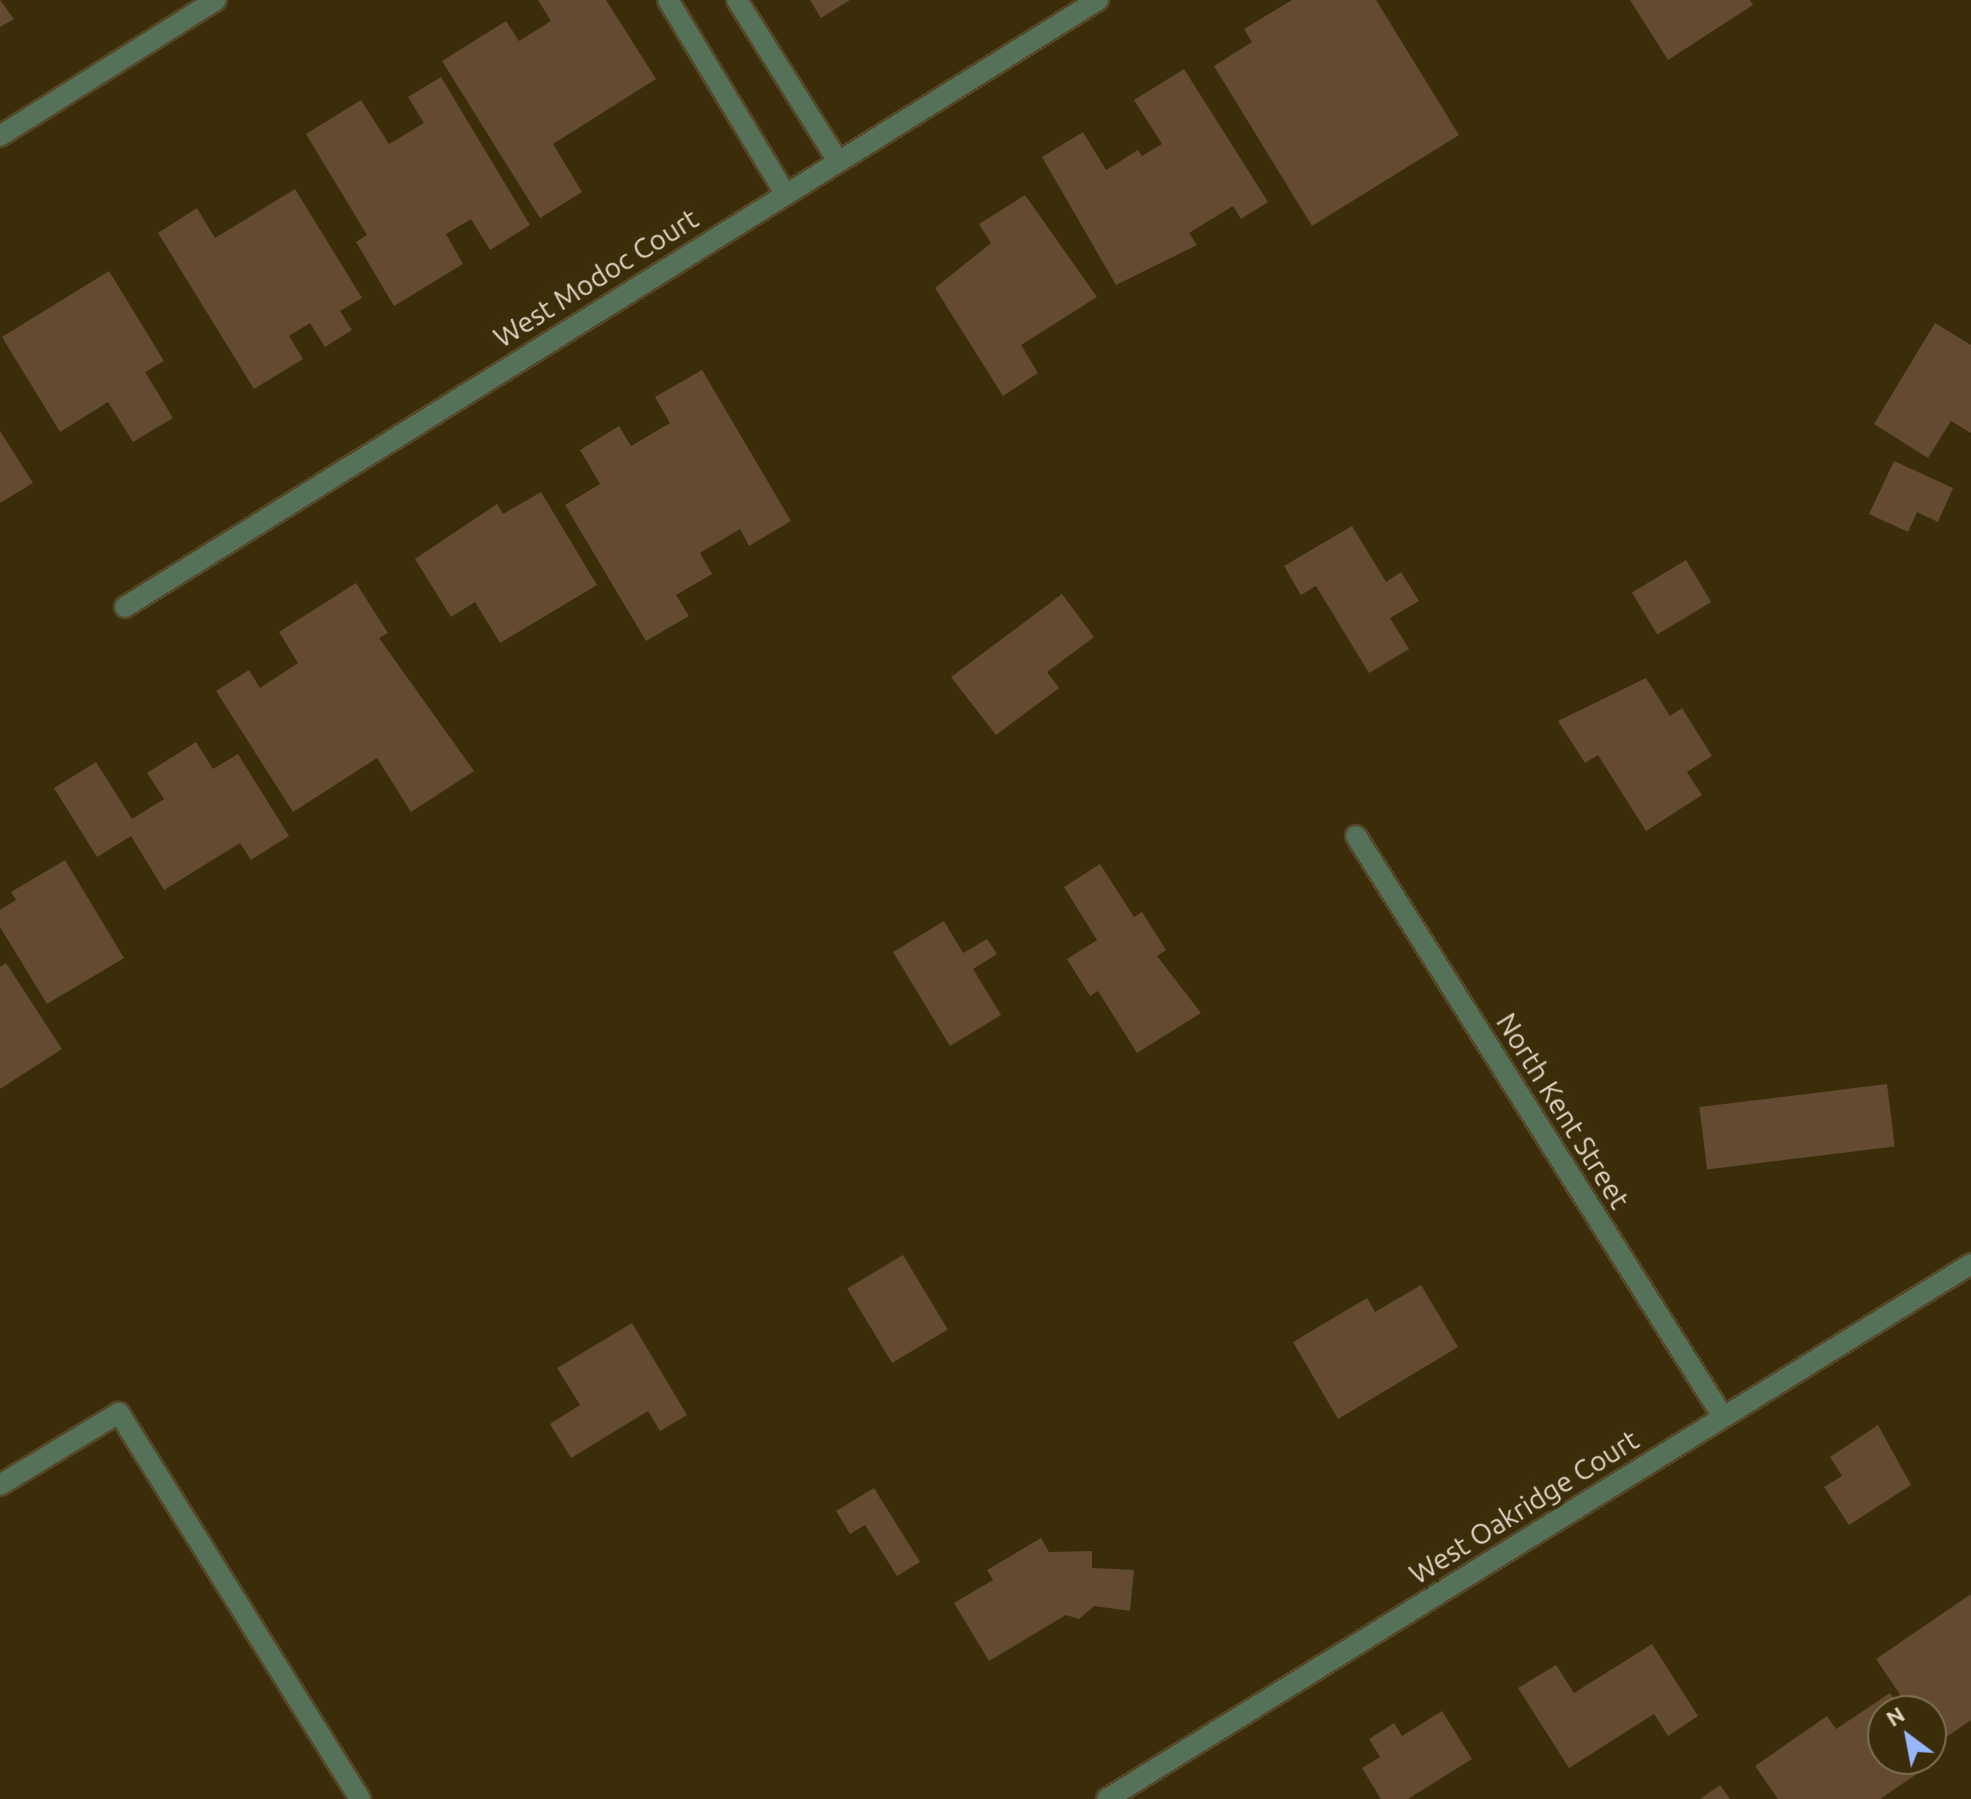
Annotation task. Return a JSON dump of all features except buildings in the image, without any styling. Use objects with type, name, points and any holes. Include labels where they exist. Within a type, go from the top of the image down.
[{"type":"street","points":[[0,136],[216,0]]},
{"type":"street","points":[[668,0],[785,193]]},
{"type":"street","points":[[737,0],[838,161]]},
{"type":"street","name":"West Modoc Court","points":[[125,607],[1098,0]]},
{"type":"street","name":"North Kent Street","points":[[1356,836],[1723,1417]]},
{"type":"street","name":"West Oakridge Court","points":[[1107,1799],[1971,1264]]},
{"type":"street","points":[[0,1485],[119,1413],[360,1799]]}]
